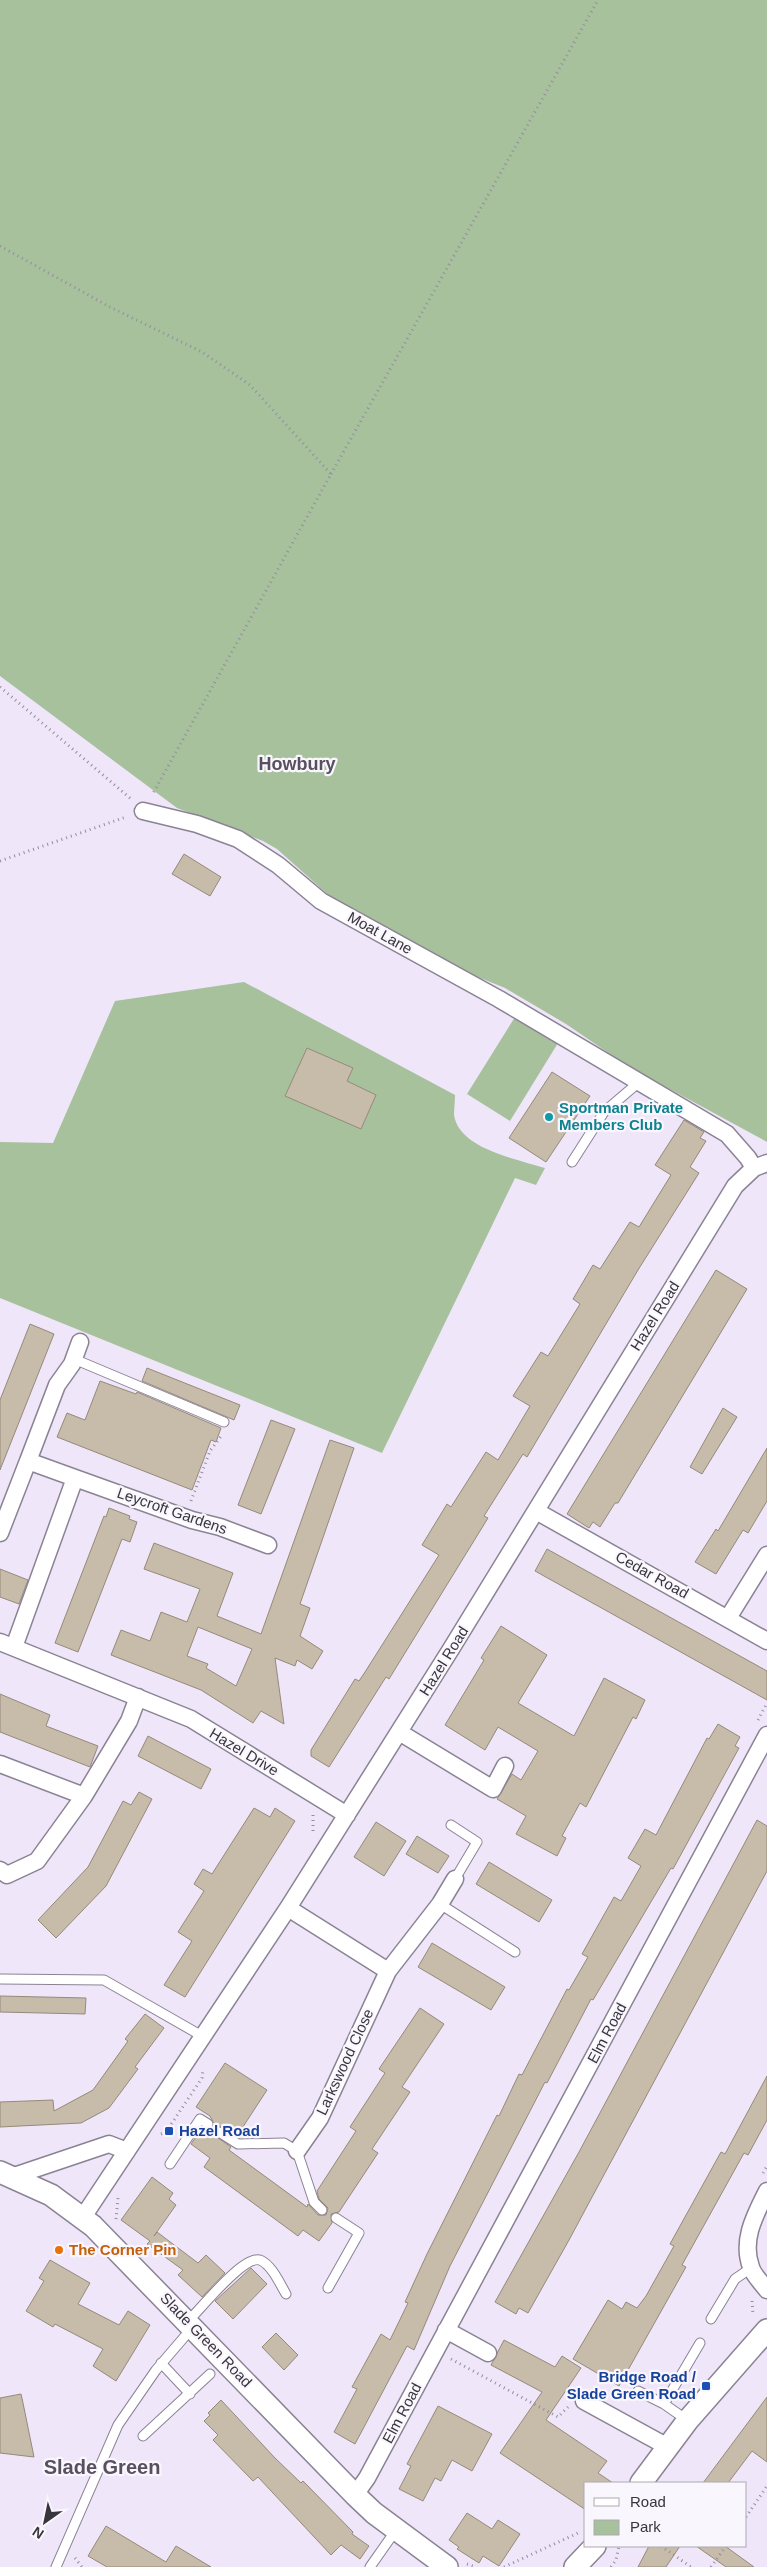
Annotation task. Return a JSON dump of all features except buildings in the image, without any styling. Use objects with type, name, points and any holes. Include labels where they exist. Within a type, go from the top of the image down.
[{"type":"street","name":"Moat Lane","points":[[143,811],[197,824],[238,839],[278,865],[322,900],[499,999],[638,1083],[681,1105],[727,1134],[748,1158],[761,1166]]},
{"type":"street","name":"Hazel Road","points":[[82,2217],[288,1908],[400,1732],[735,1186],[761,1166]]},
{"type":"street","points":[[0,1533],[57,1385],[74,1359],[80,1342]]},
{"type":"street","name":"Leycroft Gardens","points":[[28,1461],[185,1518],[220,1527],[268,1545]]},
{"type":"street","points":[[7,1644],[75,1478]]},
{"type":"street","name":"Cedar Road","points":[[536,1511],[767,1641]]},
{"type":"street","points":[[728,1618],[767,1556]]},
{"type":"street","name":"Hazel Drive","points":[[7,1644],[191,1719],[347,1815]]},
{"type":"street","points":[[0,1870],[7,1875],[37,1861],[84,1796],[129,1721],[138,1697]]},
{"type":"street","points":[[400,1732],[494,1789],[505,1766]]},
{"type":"street","name":"Elm Road","points":[[355,2495],[453,2333],[760,1732]]},
{"type":"street","points":[[0,1764],[84,1796]]},
{"type":"street","name":"Larkswood Close","points":[[297,2151],[320,2118],[388,1971],[440,1904],[455,1879]]},
{"type":"street","points":[[288,1908],[388,1971]]},
{"type":"street","points":[[5,2174],[109,2144],[127,2151]]},
{"type":"street","name":"Slade Green Road","points":[[5,2174],[51,2195],[82,2217],[191,2324],[355,2495],[396,2530],[454,2564]]},
{"type":"street","points":[[767,2191],[754,2217],[747,2243],[751,2268],[767,2290]]},
{"type":"street","points":[[642,2482],[688,2420],[767,2330]]},
{"type":"street","points":[[453,2333],[488,2353]]},
{"type":"street","points":[[584,2401],[668,2447]]},
{"type":"street","points":[[575,2567],[594,2547]]},
{"type":"lane","points":[[572,1162],[604,1112],[638,1083]]},
{"type":"lane","points":[[74,1359],[224,1422]]},
{"type":"lane","points":[[451,1825],[477,1842],[455,1879]]},
{"type":"lane","points":[[440,1904],[515,1952]]},
{"type":"lane","points":[[0,1979],[104,1980],[202,2036]]},
{"type":"lane","points":[[170,2164],[200,2119],[208,2124]]},
{"type":"lane","points":[[219,2132],[238,2144],[284,2143],[297,2151],[314,2202],[322,2210]]},
{"type":"lane","points":[[328,2288],[359,2232],[336,2218]]},
{"type":"lane","points":[[56,2567],[118,2425],[191,2324],[240,2266],[252,2260],[259,2260],[266,2264],[286,2294]]},
{"type":"lane","points":[[711,2319],[735,2279],[751,2268]]},
{"type":"lane","points":[[664,2404],[700,2343]]},
{"type":"lane","points":[[161,2363],[190,2394]]},
{"type":"lane","points":[[143,2436],[210,2374]]},
{"type":"lane","points":[[638,2392],[664,2404],[688,2420]]},
{"type":"lane","points":[[370,2567],[396,2530]]},
{"type":"path","points":[[0,861],[143,811],[598,0]]},
{"type":"path","points":[[0,246],[110,307],[202,352],[250,385],[331,474]]},
{"type":"path","points":[[0,687],[121,789],[143,811]]},
{"type":"path","points":[[185,1518],[210,1451],[219,1442],[223,1432]]},
{"type":"path","points":[[760,1732],[767,1703]]},
{"type":"path","points":[[312,1811],[313,1833]]},
{"type":"path","points":[[158,2136],[166,2132],[202,2078],[204,2061]]},
{"type":"path","points":[[116,2222],[119,2194]]},
{"type":"path","points":[[453,2333],[448,2358],[558,2417],[578,2398],[584,2401]]},
{"type":"path","points":[[747,2516],[767,2486]]},
{"type":"path","points":[[503,2567],[584,2531]]},
{"type":"path","points":[[611,2567],[617,2557],[619,2547]]},
{"type":"path","points":[[662,2547],[691,2567]]},
{"type":"path","points":[[711,2567],[725,2547]]},
{"type":"path","points":[[75,2553],[76,2561],[82,2567]]},
{"type":"path","points":[[454,2564],[476,2567]]},
{"type":"green space","points":[[0,0],[767,0],[767,1142],[629,1067],[566,1024],[505,988],[441,962],[334,900],[277,849],[263,841],[177,808],[0,676]]},
{"type":"green space","points":[[244,982],[455,1095],[454,1115],[458,1127],[466,1136],[478,1144],[491,1151],[545,1168],[536,1185],[515,1178],[382,1453],[0,1298],[0,1142],[53,1143],[115,1001]]},
{"type":"green space","points":[[515,1017],[558,1043],[510,1121],[467,1094]]},
{"type":"place","name":"Sportman Private Members Club","points":[[549,1117]]},
{"type":"place","name":"Hazel Road","points":[[169,2131]]},
{"type":"place","name":"The Corner Pin","points":[[59,2250]]},
{"type":"place","name":"Bridge Road / Slade Green Road","points":[[706,2386]]},
{"type":"district","name":"Howbury","points":[[297,764]]},
{"type":"district","name":"Slade Green","points":[[102,2467]]}]
